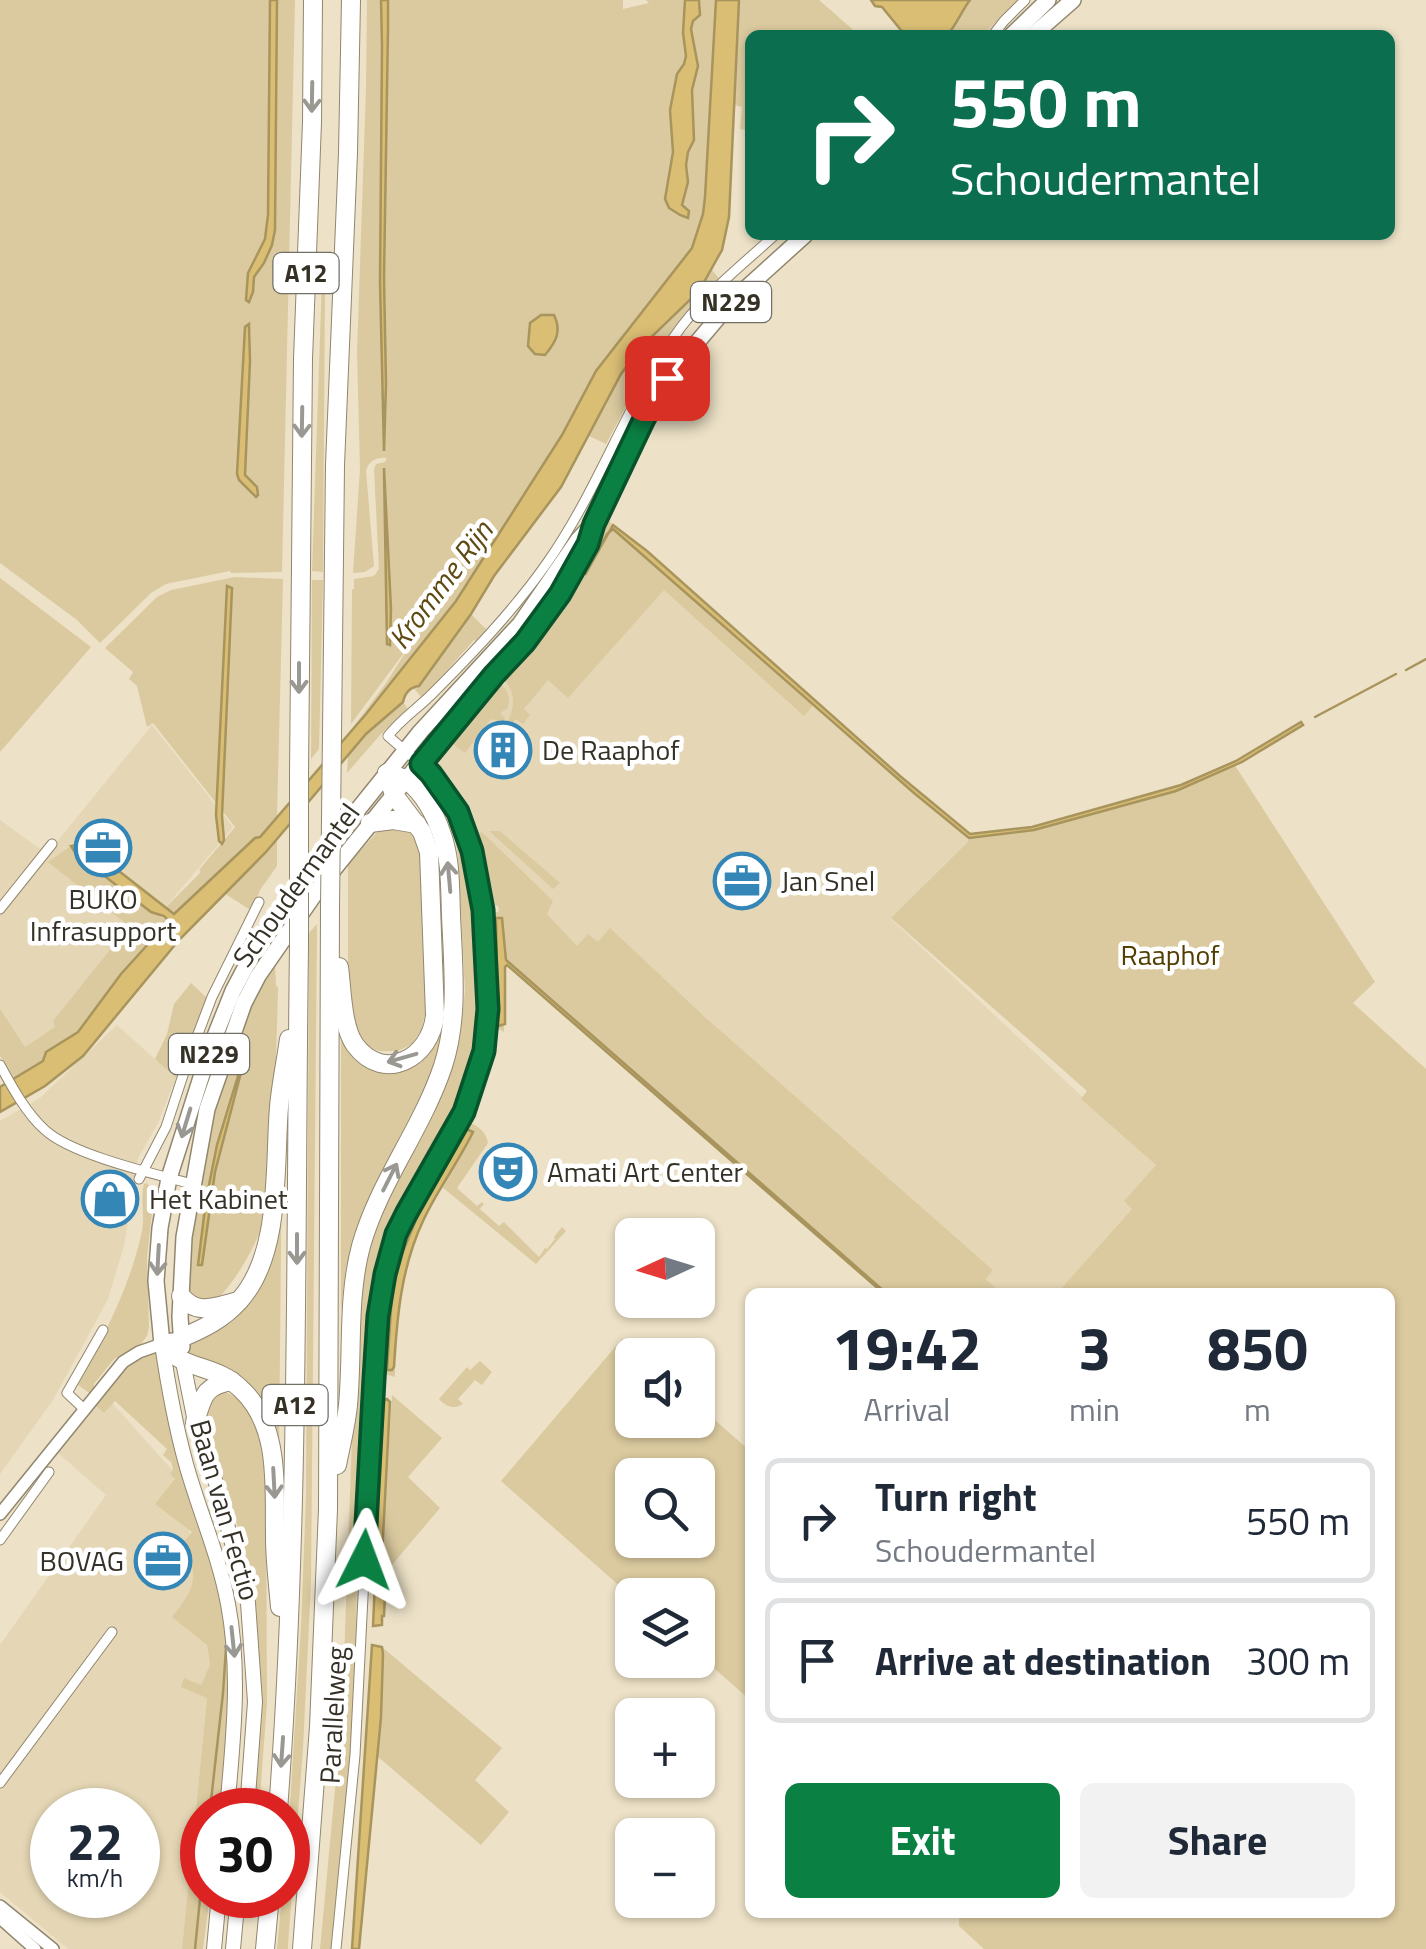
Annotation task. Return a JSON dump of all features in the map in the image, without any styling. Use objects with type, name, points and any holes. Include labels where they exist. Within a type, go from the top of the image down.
[{"type":"highway","name":"A12","points":[[280,1788],[296,1382],[300,576],[313,0]]},
{"type":"highway","name":"A12","points":[[302,1949],[319,1727],[328,1509],[333,576],[350,0]]},
{"type":"highway","points":[[387,772],[407,780]]},
{"type":"highway","points":[[387,772],[394,795]]},
{"type":"highway","name":"A12","points":[[328,1509],[348,1408],[351,1311],[360,1249],[377,1202],[437,1083],[453,1023],[446,848],[436,818],[407,780]]},
{"type":"highway","name":"A12","points":[[330,907],[352,1041],[366,1056],[376,1060],[387,1063],[410,1059],[426,1045],[434,1026],[429,852],[417,824],[394,795]]},
{"type":"highway","points":[[370,823],[393,820],[417,824]]},
{"type":"highway","name":"A12","points":[[181,1338],[212,1324],[240,1300],[256,1272],[271,1225],[279,1106],[299,974]]},
{"type":"highway","points":[[181,1296],[191,1307],[199,1309],[240,1300]]},
{"type":"highway","name":"A12","points":[[162,1344],[183,1362],[208,1368],[232,1381],[251,1399],[266,1425],[273,1469],[286,1694]]},
{"type":"highway","name":"A12","points":[[195,1422],[204,1394],[218,1384],[232,1381]]},
{"type":"highway","points":[[265,1949],[268,1918]]},
{"type":"main road","points":[[1017,30],[1048,0]]},
{"type":"main road","points":[[1039,30],[1073,0]]},
{"type":"main road","name":"Schoudermantel","points":[[183,1362],[181,1296],[192,1184],[207,1109],[244,1003],[272,953],[320,885],[525,642],[560,594],[588,544],[653,386],[732,301],[799,240]]},
{"type":"main road","name":"Schoudermantel","points":[[162,1344],[156,1280],[169,1178],[212,1046],[262,936],[387,772],[444,704],[520,624],[578,540],[594,524]]},
{"type":"main road","points":[[162,1344],[181,1338]]},
{"type":"main road","name":"Baan van Fectio","points":[[162,1344],[172,1414],[221,1572],[233,1640],[235,1707],[228,1788]]},
{"type":"main road","name":"Baan van Fectio","points":[[183,1362],[195,1422],[216,1482],[248,1604],[255,1702],[248,1788]]},
{"type":"main road","points":[[214,1949],[217,1918]]},
{"type":"main road","points":[[233,1949],[236,1918]]},
{"type":"street","points":[[997,30],[1025,0]]},
{"type":"street","name":"Schoudermantel","points":[[405,752],[388,736],[492,630],[546,564],[653,386],[675,334],[716,288],[770,240]]},
{"type":"street","name":"Parallelweg","points":[[336,1949],[355,1754],[381,1297],[391,1252],[406,1214],[464,1112],[475,1084],[484,1051],[488,1009],[483,910],[472,851],[458,812],[431,774],[405,752]]},
{"type":"street","points":[[0,909],[52,844]]},
{"type":"street","name":"Schoudermantel","points":[[141,1175],[166,1127],[212,997],[259,902]]},
{"type":"street","points":[[0,1066],[46,1131],[141,1175],[192,1184]]},
{"type":"street","points":[[84,1409],[67,1393],[103,1330]]},
{"type":"street","points":[[0,1514],[123,1362],[162,1344]]},
{"type":"street","points":[[0,1540],[50,1472]]},
{"type":"street","points":[[0,1783],[112,1632]]},
{"type":"street","points":[[0,1906],[53,1949]]},
{"type":"street","points":[[0,1918],[35,1949]]},
{"type":"shaded area","points":[[270,0],[277,0],[275,230],[264,263],[254,277],[249,302],[248,273],[265,239],[268,215]]},
{"type":"shaded area","points":[[381,0],[388,0],[384,451],[380,282]]},
{"type":"shaded area","points":[[685,0],[699,0],[700,15],[691,29],[698,66],[692,90],[694,140],[688,152],[688,182],[682,205],[689,211],[688,218],[669,208],[665,199],[673,152],[670,110],[677,74],[686,56]]},
{"type":"shaded area","points":[[716,0],[739,0],[729,217],[722,250],[704,282],[641,347],[621,374],[561,487],[419,686],[408,691],[403,702],[366,734],[266,852],[179,940],[83,1056],[45,1086],[0,1112],[0,1087],[43,1061],[46,1052],[78,1032],[121,974],[169,921],[151,912],[71,846],[81,844],[92,850],[174,914],[260,837],[456,601],[562,435],[596,371],[692,248],[705,197]]},
{"type":"shaded area","points":[[871,0],[970,0],[951,30],[901,30],[882,7]]},
{"type":"shaded area","points":[[541,315],[554,315],[558,326],[555,341],[545,355],[535,354],[528,346],[530,323]]},
{"type":"shaded area","points":[[249,324],[245,475],[257,487],[256,497],[237,474],[245,327]]},
{"type":"shaded area","points":[[384,468],[391,609],[390,645],[387,644]]},
{"type":"shaded area","points":[[613,525],[647,551],[970,834],[1032,827],[1181,785],[1236,761],[1301,722],[1303,725],[1242,762],[1176,791],[1034,830],[969,838],[613,529],[609,532]]},
{"type":"shaded area","points":[[635,543],[970,837],[891,919],[1156,1165],[1125,1200],[1133,1208],[1062,1288],[996,1288],[986,1279],[993,1270],[610,929],[598,943],[577,947],[483,833],[473,834],[459,798],[433,767],[516,670]]},
{"type":"shaded area","points":[[227,586],[232,588],[222,844],[216,815]]},
{"type":"shaded area","points":[[152,725],[233,827],[62,1030],[18,1057],[0,1028],[0,820],[47,854]]},
{"type":"shaded area","points":[[496,918],[502,918],[506,960],[880,1288],[507,965],[505,1024],[498,1026]]},
{"type":"shaded area","points":[[117,1025],[176,1078],[157,1125],[138,1158],[124,1246],[108,1299],[53,1400],[0,1474],[0,1121],[40,1098]]},
{"type":"shaded area","points":[[245,1053],[215,1172],[202,1265],[198,1265],[217,1145]]},
{"type":"shaded area","points":[[466,1129],[473,1132],[429,1210],[410,1257],[399,1311],[394,1367],[387,1370],[392,1294],[401,1256],[418,1215]]},
{"type":"shaded area","points":[[105,1395],[171,1469],[205,1585],[210,1666],[201,1685],[207,1698],[198,1788],[180,1788],[180,1918],[185,1918],[182,1949],[68,1949],[31,1918],[160,1918],[160,1788],[30,1788],[30,1917],[0,1892],[0,1645],[106,1495],[58,1453]]},
{"type":"shaded area","points":[[387,1399],[390,1402],[382,1556],[386,1574],[384,1616],[382,1625],[373,1626],[382,1420]]},
{"type":"shaded area","points":[[372,1645],[382,1647],[383,1654],[381,1717],[359,1949],[352,1949]]},
{"type":"green space","points":[[0,0],[270,0],[268,215],[265,239],[248,273],[249,302],[254,276],[275,230],[277,0],[295,0],[282,572],[230,571],[166,584],[151,593],[100,643],[77,620],[0,563]],"holes":[[[251,325],[245,475],[254,497],[238,474]]]},
{"type":"green space","points":[[367,0],[381,0],[384,451],[388,0],[623,0],[623,9],[649,3],[646,0],[685,0],[686,56],[677,75],[670,110],[673,152],[665,199],[682,205],[688,182],[688,152],[694,140],[692,90],[698,66],[691,29],[699,0],[716,0],[705,197],[692,248],[596,371],[562,435],[456,601],[351,730],[412,642],[351,724],[352,589],[354,579],[374,576],[379,569],[374,469],[387,458],[374,460],[366,470],[374,566],[353,573],[360,469],[357,353]]},
{"type":"green space","points":[[739,0],[819,0],[853,30],[745,30],[745,130],[740,129],[742,107],[734,105]]},
{"type":"green space","points":[[970,0],[1018,0],[988,30],[953,28]]},
{"type":"green space","points":[[712,270],[721,281],[649,363],[606,444],[587,435],[632,359],[695,295]]},
{"type":"green space","points":[[322,278],[325,290],[323,572],[312,571]]},
{"type":"green space","points":[[612,511],[608,520],[612,528],[814,704],[804,716],[664,590],[568,698],[548,680],[524,709],[530,715],[523,724],[516,719],[505,728],[513,702],[503,679],[577,580],[601,532],[576,577],[599,529],[602,530]]},
{"type":"green space","points":[[235,577],[283,579],[277,816],[260,837],[174,914],[166,907],[201,872],[235,827],[153,723],[147,727],[137,686],[129,679],[133,672],[105,648],[157,597],[171,590]]},
{"type":"green space","points":[[0,578],[91,647],[0,752]]},
{"type":"green space","points":[[312,580],[323,580],[319,749],[311,759]]},
{"type":"green space","points":[[471,614],[488,631],[474,640],[421,697],[413,687],[419,686]]},
{"type":"green space","points":[[499,683],[509,697],[508,708],[500,713],[505,718],[503,723],[489,721],[465,753],[450,742]]},
{"type":"green space","points":[[403,702],[408,709],[347,773],[348,756],[366,734]]},
{"type":"green space","name":"Raaphof","points":[[1234,764],[1375,982],[1353,1003],[1426,1069],[1426,1949],[984,1949],[959,1926],[960,1918],[1395,1918],[1395,1288],[1062,1288],[1132,1209],[1124,1201],[1156,1165],[1081,1099],[1087,1091],[891,918],[970,837],[1037,827],[1181,787]]},
{"type":"green space","points":[[426,779],[457,827],[476,883],[482,932],[483,1023],[466,1092],[403,1213],[377,1294],[360,1484],[348,1774],[331,1949],[320,1949],[342,1715],[357,1299],[371,1233],[447,1085],[460,1037],[465,991],[456,843]]},
{"type":"green space","points":[[423,815],[433,835],[437,861],[448,1017],[433,1080],[358,1228],[346,1267],[341,1312],[341,1037],[368,1065],[435,1041],[418,818]]},
{"type":"green space","points":[[384,827],[407,831],[420,849],[426,1011],[412,1044],[398,1051],[378,1051],[356,1033],[348,987],[348,865]]},
{"type":"green space","points":[[489,831],[500,831],[560,883],[553,889]]},
{"type":"green space","points":[[483,833],[553,901],[547,914],[577,946],[588,934],[598,942],[610,928],[705,1017],[993,1270],[986,1279],[996,1288],[877,1288],[506,960],[502,918],[497,940],[497,1023],[504,1026],[504,1032],[492,1025],[489,916],[499,911],[498,906],[487,904],[473,835]]},
{"type":"green space","points":[[277,838],[277,866],[260,890],[252,911],[224,893]]},
{"type":"green space","points":[[71,846],[151,912],[170,921],[121,974],[78,1033],[14,1078],[0,1056],[0,1009],[25,1047],[55,1027],[53,1021],[129,926],[48,862]]},
{"type":"green space","points":[[317,924],[311,1583],[300,1788],[291,1788],[306,1497],[309,933]]},
{"type":"green space","points":[[275,961],[278,987],[267,1212],[255,1244],[235,1277],[218,1297],[204,1300],[189,1290],[187,1269],[209,1141],[234,1048]]},
{"type":"green space","points":[[191,983],[207,998],[176,1078],[155,1059],[167,1034],[174,1004]]},
{"type":"green space","points":[[463,1122],[480,1128],[488,1143],[457,1188],[477,1206],[482,1202],[480,1209],[499,1226],[504,1222],[539,1257],[562,1227],[566,1231],[536,1264],[442,1187],[473,1132],[466,1129],[418,1213],[400,1259],[390,1312],[386,1366],[387,1370],[395,1368],[395,1377],[378,1365],[393,1255],[412,1209]]},
{"type":"green space","points":[[282,1140],[279,1458],[270,1421],[188,1354],[187,1346],[233,1321],[261,1284]]},
{"type":"green space","points":[[147,1183],[154,1194],[147,1257],[147,1336],[141,1344],[114,1359],[91,1394],[78,1385],[131,1271],[142,1231],[143,1190]]},
{"type":"green space","points":[[615,1347],[615,1438],[715,1438],[715,1420],[745,1447],[745,1696],[715,1669],[715,1578],[615,1578],[615,1582],[501,1481]]},
{"type":"green space","points":[[156,1352],[171,1431],[225,1616],[230,1671],[223,1788],[198,1788],[207,1698],[181,1687],[184,1678],[201,1685],[210,1665],[207,1645],[172,1617],[192,1583],[192,1565],[182,1544],[192,1532],[155,1504],[175,1479],[170,1474],[171,1462],[163,1455],[167,1449],[115,1401],[104,1413],[94,1404],[137,1361]]},
{"type":"green space","points":[[480,1361],[492,1372],[482,1385],[475,1380],[458,1399],[463,1404],[450,1406],[439,1399],[467,1367],[470,1370]]},
{"type":"green space","points":[[221,1391],[243,1404],[256,1429],[266,1484],[267,1703],[261,1788],[251,1788],[254,1630],[245,1551],[204,1414],[209,1400]]},
{"type":"green space","points":[[392,1395],[442,1438],[408,1477],[440,1508],[391,1566],[382,1556]]},
{"type":"green space","points":[[382,1647],[502,1748],[475,1780],[509,1812],[481,1845],[377,1756]]},
{"type":"green space","points":[[185,1918],[207,1918],[203,1949],[182,1949]]},
{"type":"green space","points":[[280,1918],[290,1918],[288,1949],[277,1949]]},
{"type":"waterway","points":[[1406,670],[1426,659]]},
{"type":"waterway","points":[[1315,717],[1396,674]]},
{"type":"waterway","points":[[212,1788],[226,1648]]},
{"type":"waterway","points":[[195,1949],[198,1918]]},
{"type":"place","name":"De Raaphof","points":[[503,750]]},
{"type":"place","name":"BUKO Infrasupport","points":[[103,848]]},
{"type":"place","name":"Jan Snel","points":[[742,881]]},
{"type":"place","name":"Amati Art Center","points":[[508,1172]]},
{"type":"place","name":"Het Kabinet","points":[[110,1199]]},
{"type":"place","name":"BOVAG","points":[[163,1561]]},
{"type":"route","points":[[364,1560],[378,1316],[385,1274],[396,1234],[464,1112],[475,1084],[484,1051],[488,1009],[483,910],[472,851],[458,812],[421,764],[525,642],[560,594],[667,378]]},
{"type":"water label","name":"Kromme Rijn","points":[[441,585]]}]
